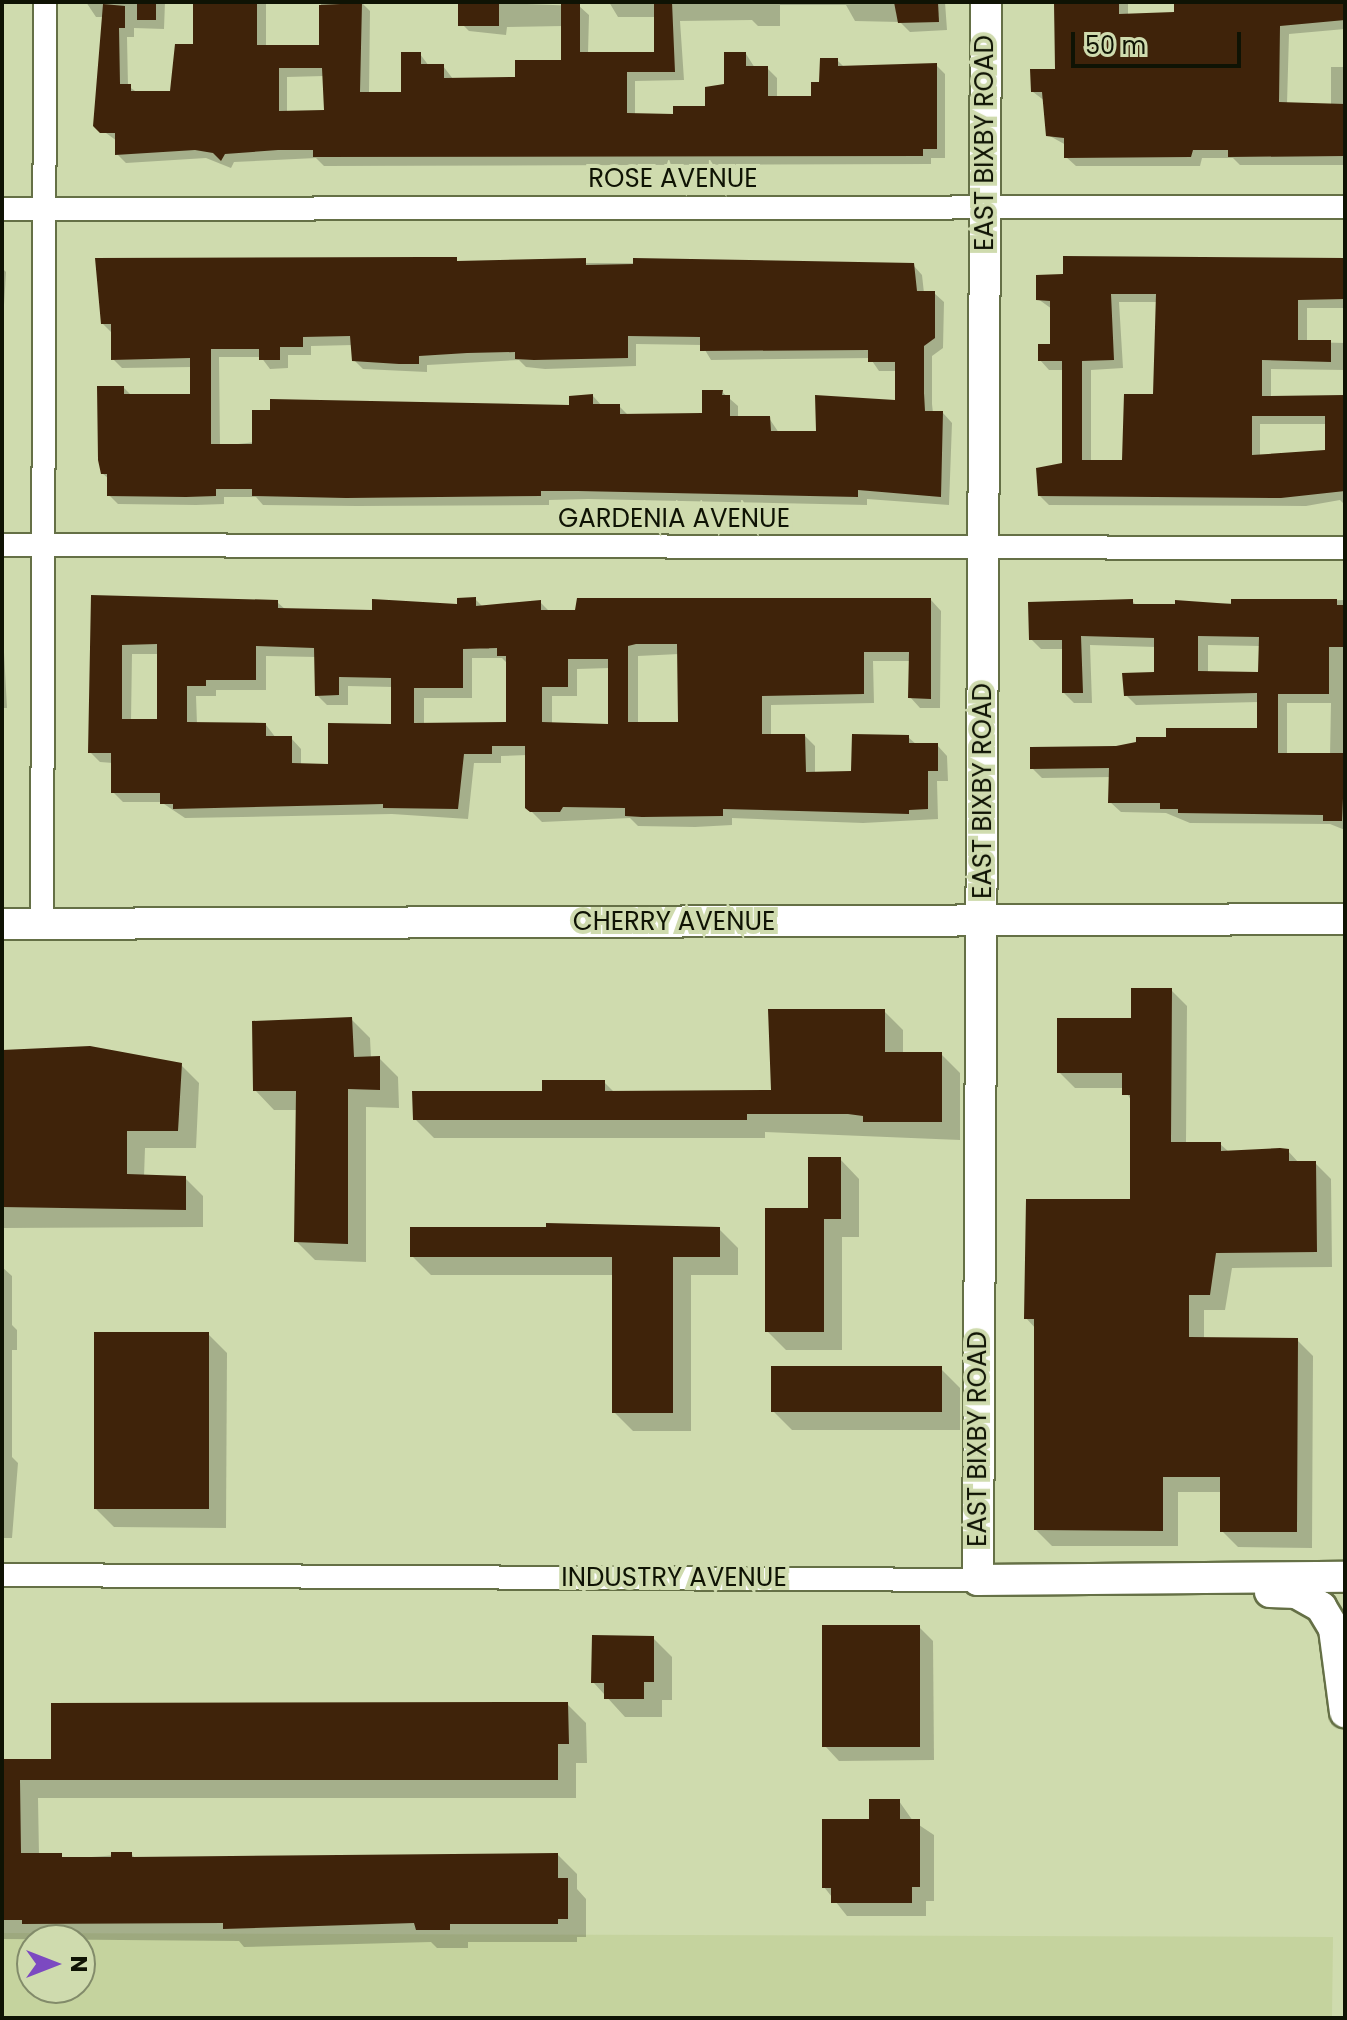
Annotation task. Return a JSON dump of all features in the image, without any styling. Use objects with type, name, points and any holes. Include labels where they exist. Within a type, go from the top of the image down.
[{"type":"street","points":[[42,925],[42,544],[47,209],[45,2]]},
{"type":"street","name":"EAST BIXBY ROAD","points":[[978,1580],[986,2]]},
{"type":"street","name":"ROSE AVENUE","points":[[2,209],[1345,207]]},
{"type":"street","name":"GARDENIA AVENUE","points":[[2,545],[1345,548]]},
{"type":"street","name":"CHERRY AVENUE","points":[[2,924],[1345,919]]},
{"type":"street","name":"INDUSTRY AVENUE","points":[[2,1575],[978,1580],[1345,1577]]},
{"type":"street","points":[[1173,1578],[1210,1588],[1296,1593],[1321,1607],[1334,1629],[1345,1712]]},
{"type":"shaded area","points":[[2,1933],[16,1933],[16,2004],[96,2004],[96,1933],[1333,1937],[1332,2018],[2,2018]]},
{"type":"building","points":[[137,2],[156,2],[156,20],[137,20]]},
{"type":"building","points":[[193,2],[257,2],[257,45],[319,45],[319,5],[362,3],[360,92],[401,92],[401,52],[421,52],[421,64],[444,64],[444,78],[515,77],[515,60],[561,60],[561,4],[580,4],[580,52],[654,52],[654,2],[672,2],[675,72],[627,72],[627,113],[673,114],[673,106],[705,106],[705,87],[724,84],[724,52],[746,52],[746,66],[768,66],[768,96],[811,96],[811,82],[819,82],[820,58],[838,58],[838,66],[937,63],[937,149],[923,149],[923,156],[313,157],[313,150],[278,150],[225,154],[221,161],[213,153],[195,150],[115,155],[115,133],[100,133],[93,126],[103,4],[125,6],[125,28],[119,28],[120,84],[131,84],[131,91],[170,91],[175,44],[193,44]],"holes":[[[279,68],[322,68],[324,110],[279,111]]]},
{"type":"building","points":[[894,2],[938,2],[939,22],[898,23]]},
{"type":"building","points":[[1054,2],[1119,2],[1119,14],[1174,12],[1174,2],[1345,2],[1345,20],[1280,26],[1279,102],[1345,104],[1345,156],[1228,157],[1228,150],[1193,150],[1191,157],[1064,158],[1064,138],[1046,136],[1042,92],[1031,92],[1030,69],[1055,69]]},
{"type":"building","points":[[458,3],[499,3],[499,26],[458,26]]},
{"type":"building","points":[[1063,256],[1345,258],[1345,299],[1298,300],[1298,340],[1331,340],[1331,362],[1262,360],[1262,396],[1345,395],[1345,491],[1281,498],[1038,496],[1036,468],[1062,463],[1062,361],[1038,361],[1038,344],[1050,344],[1050,301],[1036,300],[1036,275],[1063,274]],"holes":[[[1111,294],[1156,294],[1153,394],[1124,394],[1122,460],[1082,460],[1082,361],[1114,360]],[[1252,416],[1325,416],[1325,450],[1252,455]]]},
{"type":"building","points":[[457,257],[457,261],[586,258],[586,265],[633,264],[633,258],[914,263],[917,291],[935,291],[935,338],[924,346],[924,393],[925,411],[943,411],[941,497],[858,490],[858,497],[541,491],[541,496],[346,498],[252,496],[252,489],[216,489],[216,496],[107,496],[107,474],[101,474],[98,460],[97,386],[124,386],[124,394],[190,394],[190,358],[111,360],[111,324],[101,324],[95,258]],"holes":[[[350,336],[352,361],[419,364],[419,356],[515,352],[515,359],[628,358],[628,336],[700,337],[700,351],[868,350],[868,362],[895,362],[895,400],[815,395],[816,431],[771,431],[770,416],[730,416],[730,395],[722,395],[723,390],[702,390],[702,413],[620,414],[620,404],[593,404],[593,394],[569,396],[569,405],[270,399],[270,410],[252,410],[252,444],[211,444],[211,349],[259,349],[259,360],[280,360],[280,347],[303,347],[303,337]]]},
{"type":"building","points":[[91,595],[278,600],[278,608],[372,610],[372,599],[457,604],[457,598],[476,597],[476,606],[541,600],[541,610],[575,610],[577,598],[931,598],[931,699],[908,698],[909,652],[864,652],[864,694],[762,696],[762,734],[805,734],[806,772],[851,771],[852,734],[909,735],[909,743],[938,743],[938,771],[928,771],[928,809],[909,810],[909,814],[723,809],[723,816],[642,817],[625,816],[625,808],[563,807],[560,812],[530,812],[525,808],[525,746],[492,746],[492,754],[464,754],[458,809],[383,808],[383,804],[173,809],[173,804],[160,804],[160,793],[111,793],[111,753],[88,753]],"holes":[[[157,644],[157,719],[122,719],[122,645]],[[677,644],[678,722],[628,722],[628,646]],[[256,646],[314,648],[315,696],[339,695],[339,677],[391,678],[391,724],[328,723],[328,764],[292,763],[292,736],[266,736],[266,723],[187,722],[187,686],[206,686],[206,680],[256,680]],[[497,648],[497,656],[506,656],[506,722],[414,723],[414,688],[463,688],[463,649]],[[568,659],[608,659],[608,724],[542,722],[542,687],[568,687]]]},
{"type":"building","points":[[1133,599],[1133,604],[1175,604],[1175,600],[1231,604],[1231,599],[1337,599],[1337,605],[1345,605],[1345,647],[1329,647],[1329,694],[1278,694],[1278,753],[1345,753],[1342,821],[1323,821],[1323,815],[1178,813],[1178,809],[1160,809],[1160,803],[1108,803],[1109,768],[1030,769],[1030,747],[1116,746],[1136,742],[1136,737],[1166,737],[1166,728],[1257,728],[1257,693],[1124,696],[1122,673],[1154,672],[1154,638],[1081,636],[1083,693],[1062,693],[1062,640],[1029,640],[1028,602]],"holes":[[[1198,636],[1259,637],[1258,672],[1198,671]]]},
{"type":"building","points":[[1131,988],[1172,988],[1171,1142],[1221,1142],[1221,1151],[1289,1149],[1289,1161],[1316,1161],[1317,1252],[1216,1253],[1210,1295],[1189,1295],[1189,1337],[1298,1338],[1297,1532],[1220,1532],[1220,1477],[1163,1477],[1163,1531],[1034,1530],[1034,1319],[1024,1319],[1026,1199],[1130,1199],[1130,1095],[1122,1095],[1122,1073],[1057,1073],[1057,1018],[1131,1018]]},
{"type":"building","points":[[768,1009],[885,1009],[885,1052],[942,1052],[942,1122],[863,1122],[863,1116],[848,1114],[747,1114],[747,1120],[413,1120],[412,1091],[542,1091],[542,1080],[605,1080],[605,1091],[771,1090]]},
{"type":"building","points":[[352,1017],[354,1057],[380,1056],[380,1090],[348,1089],[348,1244],[294,1242],[296,1091],[253,1091],[252,1021]]},
{"type":"building","points":[[90,1046],[182,1063],[178,1131],[127,1131],[127,1174],[186,1176],[186,1210],[2,1207],[2,1050]]},
{"type":"building","points":[[808,1157],[841,1157],[841,1219],[824,1219],[824,1332],[765,1332],[765,1208],[808,1208]]},
{"type":"building","points":[[546,1223],[720,1227],[720,1257],[673,1257],[673,1413],[612,1413],[612,1257],[410,1257],[410,1227],[546,1227]]},
{"type":"building","points":[[94,1332],[209,1332],[209,1509],[94,1509]]},
{"type":"building","points":[[771,1366],[942,1366],[942,1412],[771,1412]]},
{"type":"building","points":[[822,1625],[920,1625],[920,1747],[822,1747]]},
{"type":"building","points":[[592,1635],[654,1636],[654,1682],[644,1682],[644,1699],[604,1699],[604,1683],[591,1683]]},
{"type":"building","points":[[568,1702],[569,1744],[558,1744],[558,1780],[20,1780],[21,1853],[111,1857],[111,1852],[132,1852],[132,1857],[558,1853],[558,1878],[568,1878],[568,1919],[558,1919],[558,1924],[450,1924],[450,1930],[416,1930],[414,1923],[223,1929],[223,1923],[22,1924],[22,1920],[2,1920],[2,1759],[51,1759],[51,1703]]},
{"type":"building","points":[[869,1799],[900,1799],[900,1819],[920,1819],[920,1887],[912,1887],[912,1903],[831,1903],[831,1888],[822,1888],[822,1819],[869,1819]]}]
